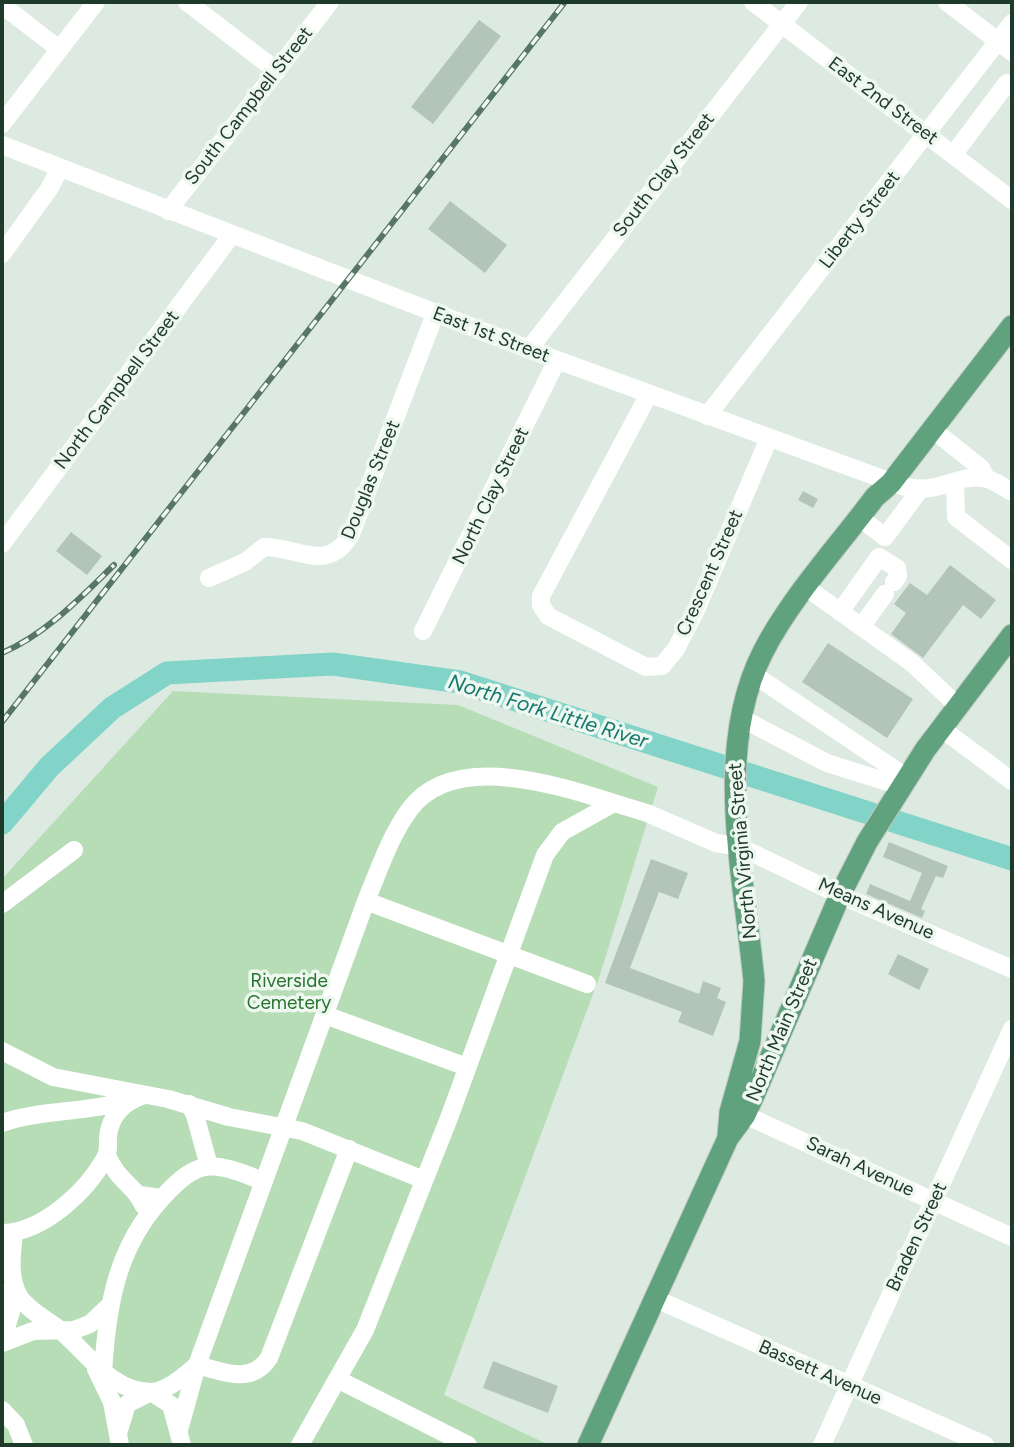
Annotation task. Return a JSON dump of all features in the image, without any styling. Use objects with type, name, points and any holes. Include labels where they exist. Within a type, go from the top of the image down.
[{"type":"main road","name":"North Virginia Street","points":[[728,1138],[730,1112],[755,1013],[739,837],[736,741],[753,674],[775,630],[859,518],[891,482],[1012,326]]},
{"type":"main road","name":"North Main Street","points":[[588,1445],[728,1138],[745,1115],[840,895],[867,842],[901,784],[1012,635]]},
{"type":"street","points":[[2,124],[96,2]]},
{"type":"street","points":[[187,2],[277,71]]},
{"type":"street","name":"South Campbell Street","points":[[169,211],[330,2]]},
{"type":"street","name":"East 2nd Street","points":[[753,2],[1012,200]]},
{"type":"street","name":"South Clay Street","points":[[528,349],[799,2]]},
{"type":"street","points":[[947,2],[1005,47]]},
{"type":"street","points":[[2,5],[59,50]]},
{"type":"street","name":"Liberty Street","points":[[707,416],[926,134],[1005,47],[1012,23]]},
{"type":"street","points":[[953,155],[1010,82]]},
{"type":"street","name":"East 1st Street","points":[[2,145],[59,170],[435,314],[891,482],[919,491],[986,478]]},
{"type":"street","points":[[2,254],[49,189],[59,170]]},
{"type":"street","name":"North Campbell Street","points":[[2,544],[232,236]]},
{"type":"street","name":"Douglas Street","points":[[209,578],[245,562],[264,547],[322,556],[343,548],[351,534],[435,314]]},
{"type":"street","name":"North Clay Street","points":[[424,631],[557,360]]},
{"type":"street","name":"Crescent Street","points":[[649,394],[541,596],[541,605],[548,616],[646,667],[657,668],[676,649],[696,610],[769,438]]},
{"type":"street","points":[[932,429],[981,468],[986,478],[1012,492]]},
{"type":"street","points":[[955,484],[956,517],[1012,560]]},
{"type":"street","points":[[859,518],[886,537],[919,491]]},
{"type":"street","points":[[840,612],[879,557],[897,568],[898,576],[861,627]]},
{"type":"street","points":[[807,588],[912,663],[958,706]]},
{"type":"street","points":[[753,674],[901,784]]},
{"type":"street","points":[[741,718],[827,763],[901,784]]},
{"type":"street","points":[[943,729],[1012,780]]},
{"type":"street","name":"Means Avenue","points":[[181,1438],[197,1365],[366,901],[397,828],[412,806],[432,790],[480,775],[549,785],[647,813],[716,843],[739,837],[840,895],[1012,969]]},
{"type":"street","points":[[300,1445],[365,1330],[554,840],[562,832],[614,803]]},
{"type":"street","points":[[2,904],[74,850]]},
{"type":"street","points":[[366,901],[587,984]]},
{"type":"street","points":[[326,1015],[467,1067]]},
{"type":"street","name":"Braden Street","points":[[822,1445],[1012,1029]]},
{"type":"street","points":[[2,1051],[33,1069],[78,1084],[137,1097],[189,1104],[282,1129],[302,1131],[424,1181]]},
{"type":"street","points":[[78,1084],[98,1107],[109,1132]]},
{"type":"street","points":[[2,1123],[48,1111],[98,1107],[137,1097]]},
{"type":"street","points":[[137,1097],[115,1116],[109,1132],[107,1155],[113,1170],[139,1195],[147,1214]]},
{"type":"street","points":[[189,1104],[195,1115],[209,1166]]},
{"type":"street","name":"Sarah Avenue","points":[[745,1115],[1012,1237]]},
{"type":"street","points":[[118,1439],[127,1404],[167,1387],[197,1365],[241,1376],[251,1375],[262,1369],[302,1275],[349,1149]]},
{"type":"street","points":[[107,1155],[90,1179],[44,1220],[21,1232],[8,1233],[13,1279],[20,1297],[61,1331],[99,1369],[124,1384],[151,1392],[171,1405],[181,1438]]},
{"type":"street","points":[[118,1439],[99,1369],[109,1306],[119,1267],[147,1214],[185,1176],[201,1166],[239,1171],[263,1181]]},
{"type":"street","points":[[139,1195],[162,1198]]},
{"type":"street","points":[[2,1292],[13,1305],[2,1343]]},
{"type":"street","name":"Bassett Avenue","points":[[656,1299],[849,1387],[985,1445]]},
{"type":"street","points":[[2,1343],[33,1331],[61,1331],[90,1324],[109,1306]]},
{"type":"street","points":[[337,1379],[468,1445]]},
{"type":"street","points":[[2,1410],[16,1425],[24,1445]]},
{"type":"green space","name":"Riverside Cemetery","points":[[173,691],[458,705],[658,787],[599,978],[444,1395],[549,1445],[2,1445],[2,879]]},
{"type":"building","points":[[479,20],[501,36],[433,124],[411,107]]},
{"type":"building","points":[[450,201],[507,245],[485,273],[428,229]]},
{"type":"building","points":[[803,491],[818,499],[813,508],[798,500]]},
{"type":"building","points":[[71,532],[102,556],[87,575],[56,551]]},
{"type":"building","points":[[950,565],[996,600],[981,619],[963,605],[923,658],[891,634],[906,613],[894,604],[910,583],[927,595]]},
{"type":"building","points":[[828,643],[913,699],[887,738],[802,682]]},
{"type":"building","points":[[889,842],[948,866],[943,878],[936,876],[921,909],[925,911],[922,918],[866,894],[870,884],[910,901],[922,873],[883,857]]},
{"type":"building","points":[[651,859],[688,873],[678,899],[659,892],[630,968],[699,994],[703,981],[721,988],[717,998],[726,1002],[713,1036],[678,1022],[682,1012],[605,983]]},
{"type":"building","points":[[898,954],[929,969],[919,990],[888,974]]},
{"type":"building","points":[[493,1361],[558,1386],[548,1413],[483,1388]]},
{"type":"waterway","name":"North Fork Little River","points":[[2,823],[49,767],[112,708],[167,673],[333,664],[460,682],[1012,859]]},
{"type":"railway","points":[[2,722],[565,2]]},
{"type":"railway","points":[[2,653],[48,626],[114,565]]}]
